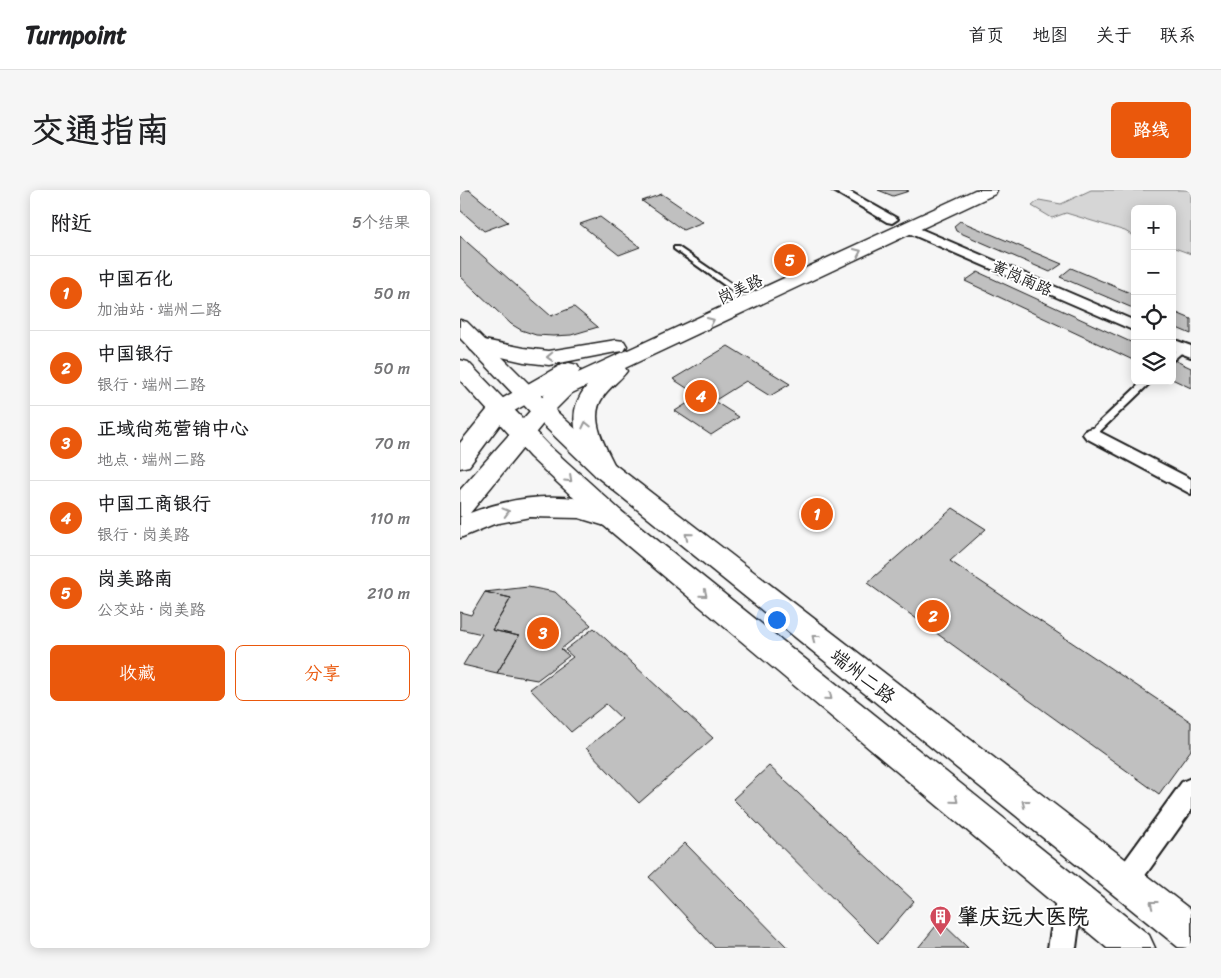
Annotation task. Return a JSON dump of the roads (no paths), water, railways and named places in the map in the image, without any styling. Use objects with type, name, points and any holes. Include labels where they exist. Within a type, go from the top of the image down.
[{"type":"main road","name":"岗美路","points":[[626,352],[684,334],[901,223],[956,190]]},
{"type":"main road","name":"岗美路","points":[[626,352],[668,321],[736,290],[901,223],[989,190]]},
{"type":"main road","points":[[668,321],[684,334]]},
{"type":"main road","points":[[466,333],[524,356],[549,358],[626,352]]},
{"type":"main road","name":"端州二路","points":[[466,333],[569,439],[605,470],[792,620],[1191,934]]},
{"type":"main road","points":[[460,480],[510,421],[534,402],[564,388],[626,352]]},
{"type":"main road","points":[[605,470],[586,431],[584,419],[586,404],[626,352]]},
{"type":"main road","name":"端州二路","points":[[460,367],[510,421],[612,518],[1136,948]]},
{"type":"main road","points":[[460,460],[534,402]]},
{"type":"main road","points":[[460,507],[510,421]]},
{"type":"main road","points":[[460,528],[486,517],[533,507],[576,508],[612,518]]},
{"type":"main road","points":[[765,644],[792,620]]},
{"type":"street","name":"黄岗南路","points":[[838,190],[901,223],[1131,325]]},
{"type":"street","points":[[1092,434],[1191,487]]},
{"type":"street","points":[[1125,882],[1191,790]]},
{"type":"street","points":[[1062,948],[1070,894]]},
{"type":"lane","points":[[676,248],[736,290]]},
{"type":"lane","points":[[1092,434],[1144,385]]},
{"type":"place","name":"岗美路南","points":[[790,260]]},
{"type":"place","name":"中国工商银行","points":[[701,396]]},
{"type":"place","name":"中国石化","points":[[817,514]]},
{"type":"place","name":"中国银行","points":[[933,616]]},
{"type":"place","name":"正域尚苑营销中心","points":[[543,633]]},
{"type":"place","name":"肇庆远大医院","points":[[941,935]]}]
